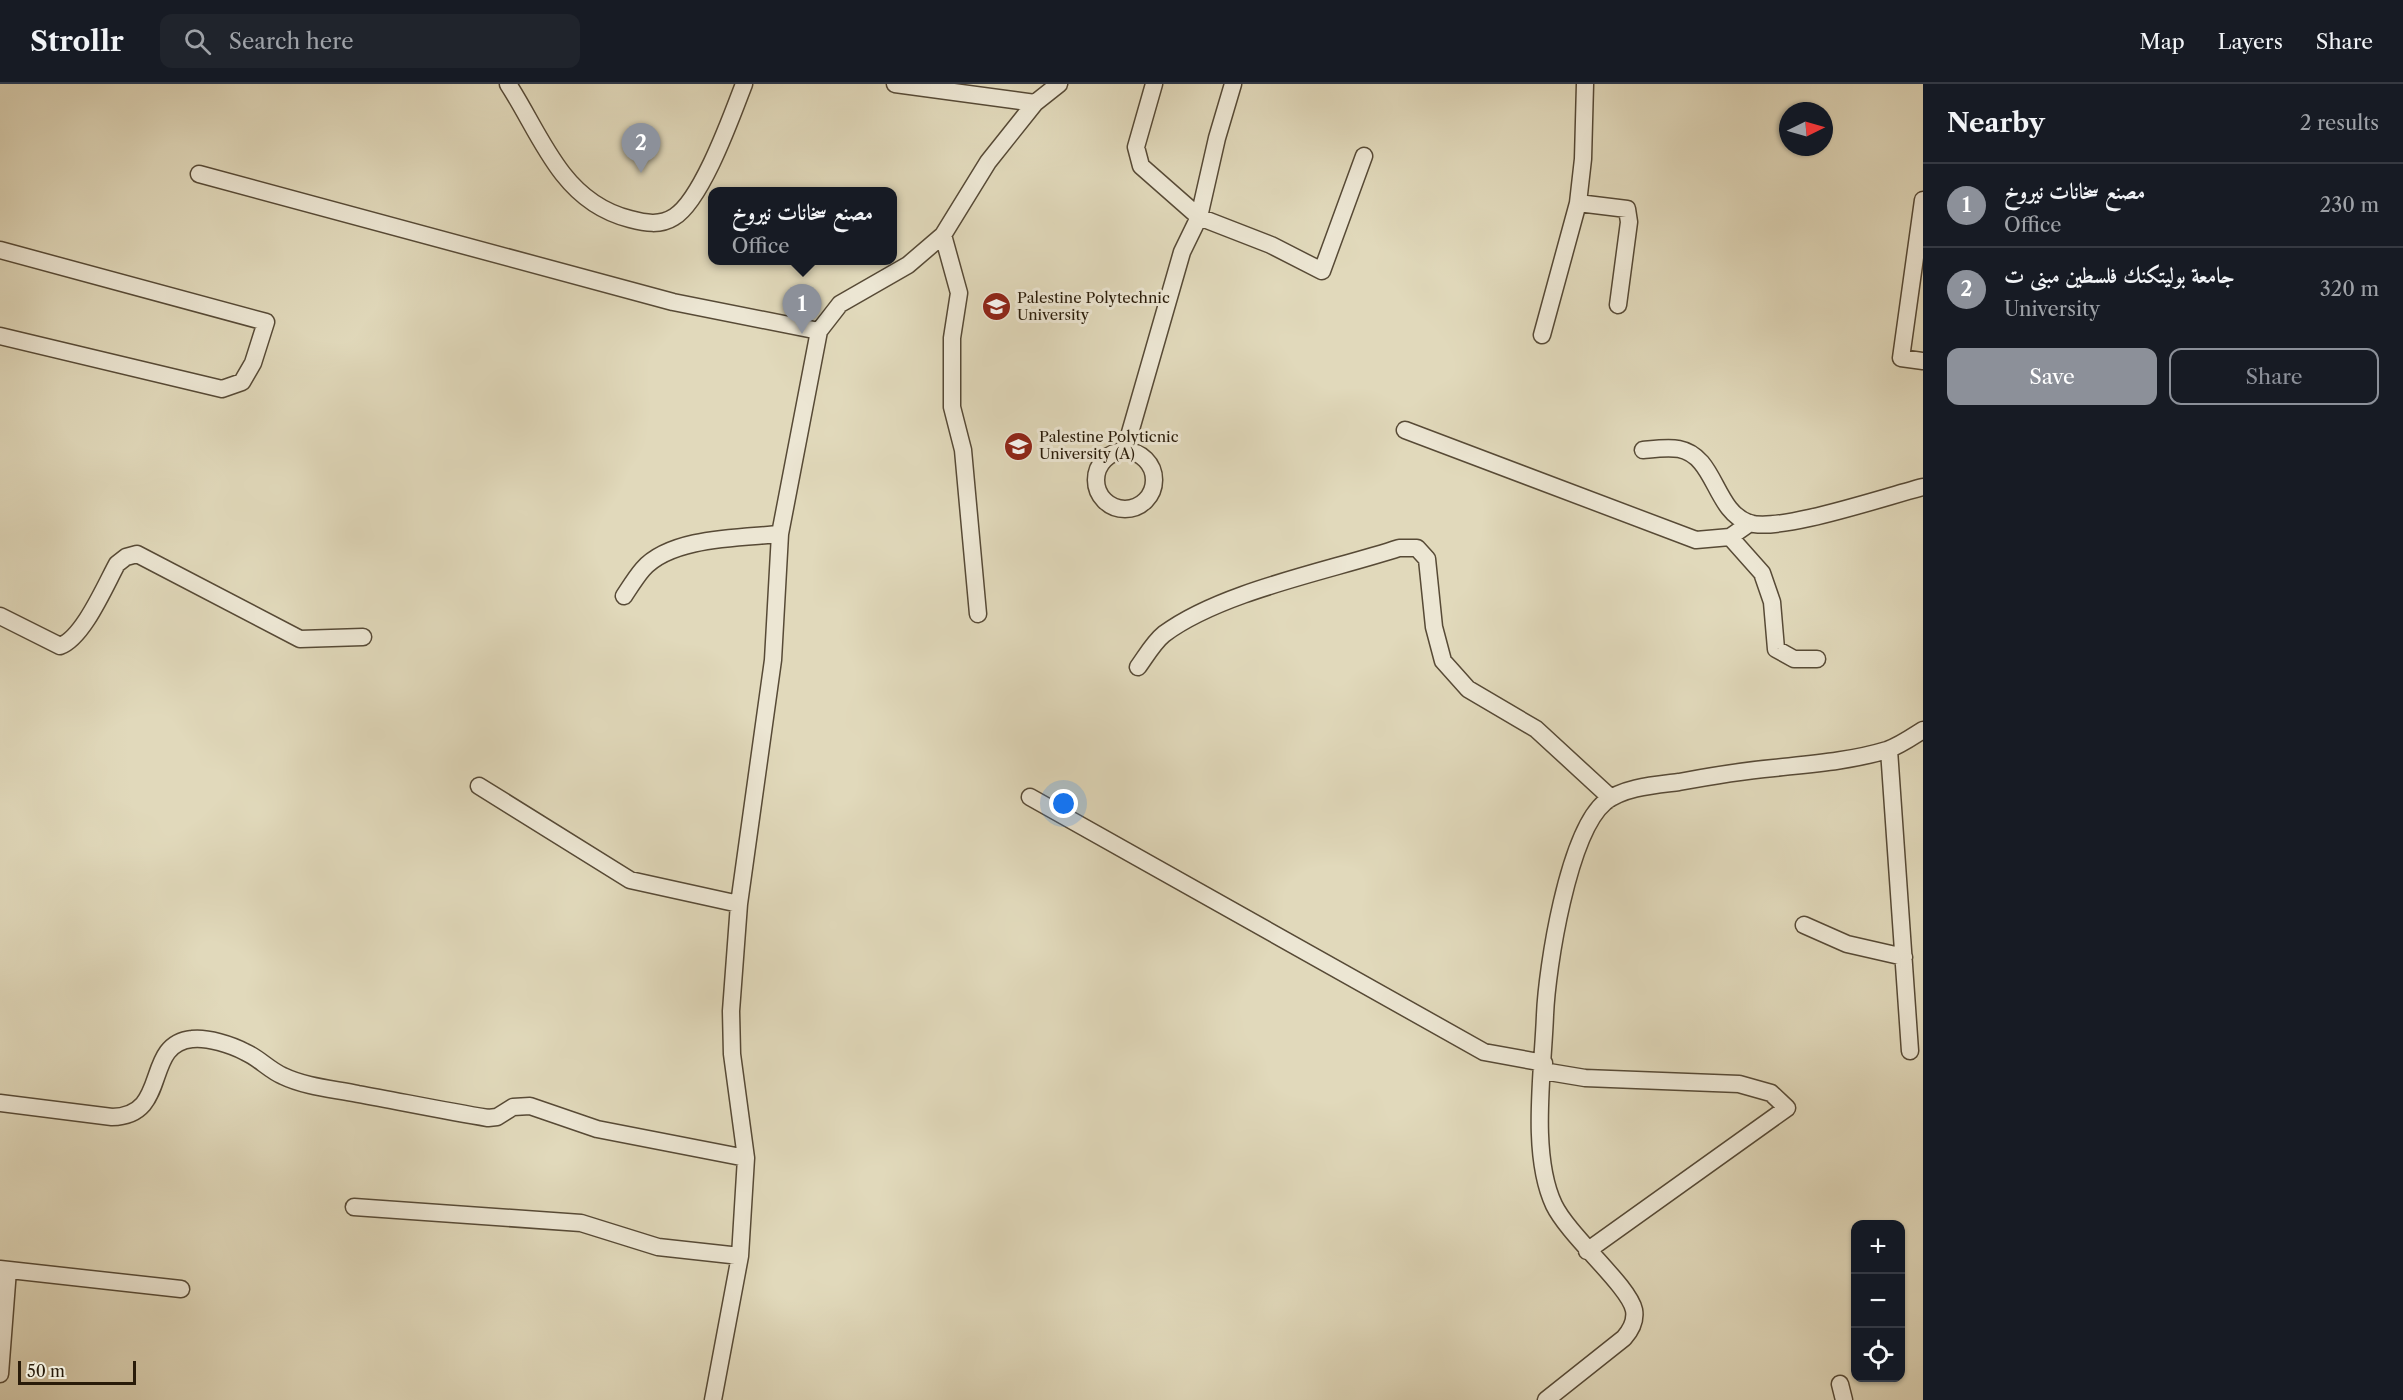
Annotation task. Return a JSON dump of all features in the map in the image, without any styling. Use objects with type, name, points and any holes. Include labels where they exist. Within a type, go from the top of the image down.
[{"type":"street","points":[[508,84],[537,135],[575,189],[605,211],[650,224],[674,217],[686,207],[707,170],[744,84]]},
{"type":"street","points":[[896,84],[1035,103]]},
{"type":"street","points":[[713,1400],[740,1256],[746,1158],[732,1043],[731,1011],[740,904],[774,660],[780,534],[819,331],[840,304],[908,265],[943,234],[988,162],[1035,103],[1059,84]]},
{"type":"street","points":[[1154,84],[1136,147],[1141,166],[1199,217],[1271,245],[1322,271],[1364,156]]},
{"type":"street","points":[[1125,450],[1182,252],[1199,217],[1217,138],[1233,84]]},
{"type":"street","points":[[1542,334],[1578,202],[1585,84]]},
{"type":"street","points":[[199,174],[673,302],[819,331]]},
{"type":"street","points":[[1923,200],[1901,358],[1923,361]]},
{"type":"street","points":[[1578,202],[1628,209],[1629,222],[1618,304]]},
{"type":"street","points":[[943,234],[959,294],[952,338],[952,407],[963,450],[978,614]]},
{"type":"street","points":[[0,250],[266,322],[253,363],[242,382],[222,389],[0,336]]},
{"type":"street","points":[[1405,430],[1696,540],[1730,537],[1750,523]]},
{"type":"street","points":[[1643,450],[1673,448],[1689,452],[1703,466],[1727,507],[1750,523],[1769,525],[1784,522],[1923,488]]},
{"type":"street","points":[[624,596],[644,568],[666,554],[693,544],[780,534]]},
{"type":"street","points":[[1730,537],[1762,573],[1772,602],[1776,649],[1794,659],[1817,659]]},
{"type":"street","points":[[1138,667],[1163,635],[1198,614],[1255,591],[1398,548],[1417,548],[1427,559],[1434,627],[1443,661],[1468,689],[1536,729],[1611,798]]},
{"type":"street","points":[[0,616],[60,646],[65,644],[77,634],[117,564],[126,556],[137,554],[300,639],[363,637]]},
{"type":"street","points":[[1546,1400],[1624,1338],[1632,1329],[1635,1318],[1630,1299],[1569,1231],[1554,1204],[1546,1179],[1541,1137],[1546,980],[1551,947],[1568,879],[1584,835],[1596,812],[1611,798],[1630,790],[1829,762],[1889,750],[1923,730]]},
{"type":"street","points":[[1889,750],[1910,1051]]},
{"type":"street","points":[[479,786],[630,880],[740,904]]},
{"type":"street","points":[[1030,797],[1484,1052],[1585,1078],[1739,1084],[1772,1093],[1787,1107],[1587,1251]]},
{"type":"street","points":[[1804,925],[1847,944],[1904,957]]},
{"type":"street","points":[[0,1103],[112,1117],[125,1116],[138,1110],[147,1100],[162,1061],[170,1050],[187,1040],[200,1039],[246,1052],[270,1070],[310,1085],[488,1118],[497,1117],[513,1107],[530,1106],[597,1129],[746,1158]]},
{"type":"street","points":[[354,1207],[581,1223],[658,1247],[740,1256]]},
{"type":"street","points":[[0,1374],[4,1270],[181,1289]]},
{"type":"place","name":"جامعة بوليتكنك فلسطين مبنى ت","points":[[641,173]]},
{"type":"place","name":"Palestine Polytechnic University","points":[[996,307]]},
{"type":"place","name":"مصنع سخانات نيروخ","points":[[802,334]]},
{"type":"place","name":"Palestine Polyticnic University (A)","points":[[1018,446]]}]
